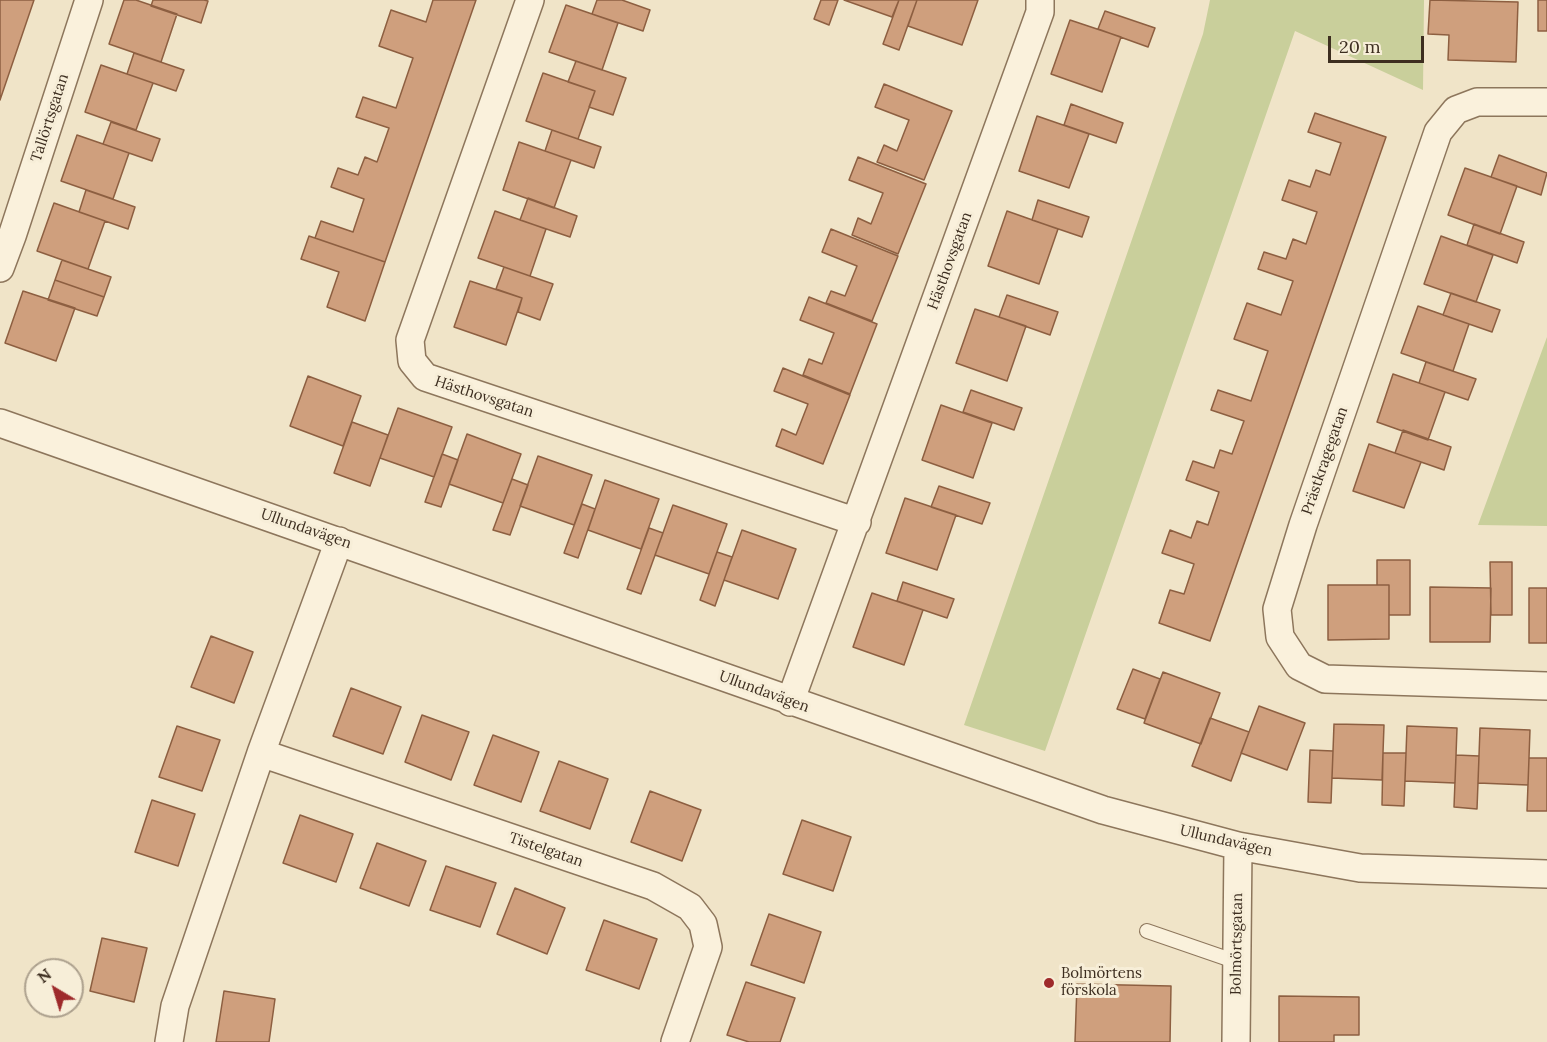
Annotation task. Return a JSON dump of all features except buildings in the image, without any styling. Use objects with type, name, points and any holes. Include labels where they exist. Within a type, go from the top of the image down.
[{"type":"street","name":"Tallörtsgatan","points":[[0,268],[6,234],[89,0]]},
{"type":"street","name":"Hästhovsgatan","points":[[530,0],[410,339],[412,361],[424,377],[857,522]]},
{"type":"street","name":"Hästhovsgatan","points":[[790,702],[1040,12],[1041,0]]},
{"type":"street","name":"Prästkragegatan","points":[[1547,102],[1477,102],[1456,110],[1438,132],[1303,525],[1277,609],[1280,637],[1299,666],[1325,679],[1547,686]]},
{"type":"street","name":"Ullundavägen","points":[[0,423],[339,540],[790,702],[1103,810],[1238,846],[1360,868],[1547,874]]},
{"type":"street","points":[[169,1042],[175,1006],[261,753],[339,540]]},
{"type":"street","name":"Tistelgatan","points":[[261,753],[653,886],[690,907],[703,924],[708,947],[675,1042]]},
{"type":"street","name":"Bolmörtsgatan","points":[[1236,1042],[1238,846]]},
{"type":"lane","points":[[1147,931],[1236,962]]},
{"type":"green space","points":[[1210,0],[1424,0],[1423,90],[1295,31],[1045,751],[964,725],[1203,34]]},
{"type":"green space","points":[[1547,337],[1547,526],[1478,525]]},
{"type":"place","name":"Bolmörtens förskola","points":[[1049,983]]}]
